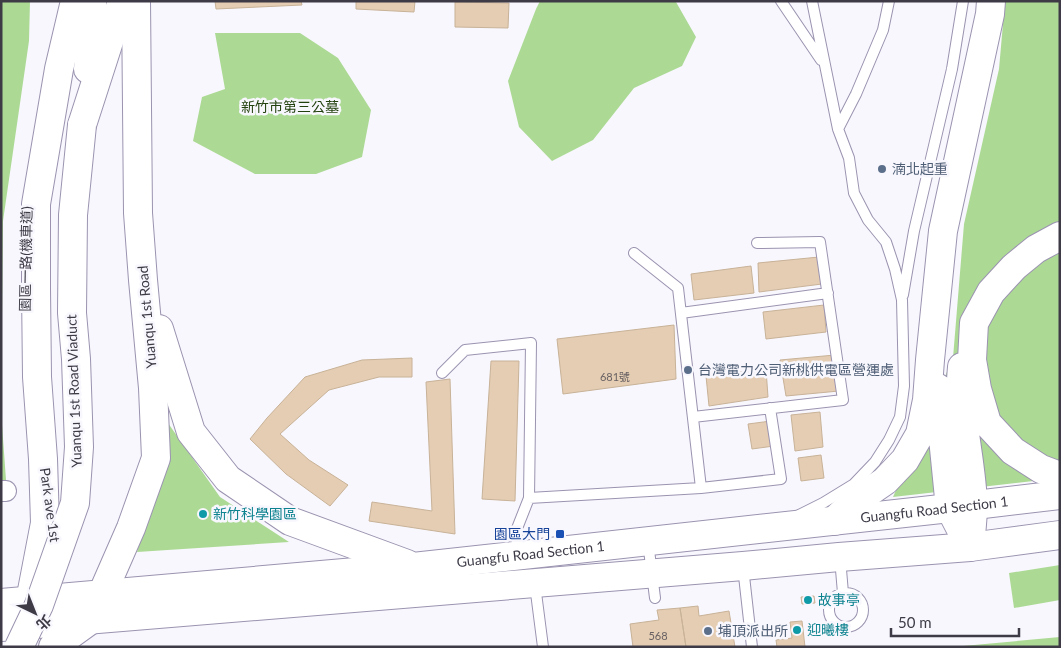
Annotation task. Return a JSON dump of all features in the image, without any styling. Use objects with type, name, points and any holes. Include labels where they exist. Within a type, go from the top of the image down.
[{"type":"main road","points":[[43,459],[37,377],[36,204],[59,69],[75,1]]},
{"type":"main road","points":[[82,125],[93,22],[92,1]]},
{"type":"main road","points":[[82,125],[122,1]]},
{"type":"main road","name":"Yuanqu 1st Road","points":[[91,620],[131,528],[156,458],[154,388],[138,213],[136,1]]},
{"type":"main road","points":[[834,521],[853,503],[884,481],[906,460],[920,434],[927,400],[943,231],[990,14],[991,1]]},
{"type":"main road","name":"Yuanqu 1st Road Viaduct","points":[[19,647],[39,605],[75,503],[79,447],[76,359],[72,313],[73,225],[82,125]]},
{"type":"main road","points":[[962,507],[964,428],[961,380],[964,352],[974,323],[991,292],[1014,267],[1036,249],[1060,236]]},
{"type":"main road","points":[[143,280],[192,432],[228,479],[290,521],[413,567]]},
{"type":"main road","points":[[936,299],[938,398],[970,547]]},
{"type":"main road","points":[[974,323],[972,360],[977,389],[988,423],[1012,451],[1040,469],[1060,476]]},
{"type":"main road","name":"Park ave 1st","points":[[43,459],[64,598]]},
{"type":"main road","name":"Park ave 1st","points":[[30,600],[46,523],[43,459]]},
{"type":"main road","name":"Guangfu Road Section 1","points":[[1,603],[413,567],[1060,495]]},
{"type":"main road","name":"Guangfu Road Section 1","points":[[1,627],[535,584],[654,586],[743,566],[970,547],[1060,535]]},
{"type":"main road","points":[[53,647],[91,620],[64,598]]},
{"type":"lane","name":"園區一路(機車道)","points":[[28,194],[66,1]]},
{"type":"lane","points":[[781,1],[824,65]]},
{"type":"lane","points":[[775,527],[823,503],[854,484],[875,462],[889,440],[900,417],[904,386],[902,300],[896,269],[886,242],[868,220],[854,193],[849,158],[838,129],[812,1]]},
{"type":"lane","points":[[838,129],[856,94],[883,30],[889,1]]},
{"type":"lane","points":[[902,300],[914,231],[952,69],[962,1]]},
{"type":"lane","points":[[143,280],[150,232]]},
{"type":"lane","points":[[693,417],[843,400],[820,242],[757,243]]},
{"type":"lane","points":[[634,253],[678,288],[701,488]]},
{"type":"lane","points":[[681,313],[828,293]]},
{"type":"lane","points":[[442,373],[465,350],[531,343],[529,498],[516,531],[518,555]]},
{"type":"lane","points":[[26,372],[43,459]]},
{"type":"lane","points":[[529,498],[701,488],[781,479],[770,408]]},
{"type":"lane","points":[[648,541],[654,586]]},
{"type":"lane","points":[[840,557],[842,593]]},
{"type":"lane","points":[[743,566],[752,647]]},
{"type":"lane","points":[[535,584],[543,647]]},
{"type":"green space","points":[[1,1],[30,1],[29,41],[3,221],[1,409]]},
{"type":"green space","points":[[540,1],[677,1],[696,37],[682,66],[634,88],[593,140],[552,161],[519,127],[508,81]]},
{"type":"green space","points":[[1005,1],[1060,1],[1060,478],[893,497],[953,358],[964,224],[999,69]]},
{"type":"green space","name":"新竹市第三公墓","points":[[215,33],[300,33],[338,58],[371,110],[362,157],[316,174],[255,174],[193,141],[202,97],[225,89]]},
{"type":"green space","points":[[1,411],[6,480],[1,480]]},
{"type":"green space","points":[[163,416],[220,497],[289,542],[137,552],[162,468]]},
{"type":"green space","points":[[1060,565],[1060,600],[1014,608],[1009,573]]},
{"type":"green space","points":[[1060,637],[1060,647],[952,647]]},
{"type":"building","points":[[215,1],[301,1],[302,5],[216,9]]},
{"type":"building","points":[[356,1],[415,1],[414,12],[356,9]]},
{"type":"building","points":[[455,2],[509,3],[508,28],[455,27]]},
{"type":"building","points":[[819,257],[822,284],[759,292],[758,263]]},
{"type":"building","points":[[751,266],[754,293],[694,300],[691,274]]},
{"type":"building","points":[[824,305],[826,332],[766,339],[763,312]]},
{"type":"building","points":[[674,325],[676,379],[563,394],[557,339]]},
{"type":"building","points":[[835,355],[839,391],[786,396],[780,360]]},
{"type":"building","points":[[412,358],[412,377],[379,377],[329,390],[280,434],[309,460],[348,485],[330,506],[286,474],[250,439],[305,377],[362,360]]},
{"type":"building","points":[[491,361],[519,361],[515,501],[482,499]]},
{"type":"building","points":[[766,369],[768,397],[709,406],[706,376]]},
{"type":"building","points":[[450,379],[455,534],[369,521],[372,502],[432,511],[426,382]]},
{"type":"building","points":[[820,412],[823,447],[795,451],[791,415]]},
{"type":"building","points":[[771,421],[774,446],[752,449],[748,424]]},
{"type":"building","points":[[821,455],[824,478],[801,481],[798,458]]},
{"type":"building","name":"故事亭","points":[[814,596],[815,603],[802,604],[801,597]]},
{"type":"building","name":"埔頂派出所","points":[[698,606],[699,616],[729,611],[735,647],[686,647],[680,608]]},
{"type":"building","points":[[680,608],[686,647],[633,647],[630,624],[659,620],[657,610]]},
{"type":"building","name":"迎曦樓","points":[[802,621],[805,647],[777,647],[776,640],[792,638],[790,622]]},
{"type":"place","name":"湳北起重","points":[[882,169]]},
{"type":"place","name":"台灣電力公司新桃供電區營運處","points":[[688,370]]},
{"type":"place","name":"新竹科學園區","points":[[203,514]]},
{"type":"place","name":"園區大門","points":[[560,534]]},
{"type":"place","name":"故事亭","points":[[808,600]]},
{"type":"place","name":"迎曦樓","points":[[797,630]]},
{"type":"place","name":"埔頂派出所","points":[[708,631]]}]
